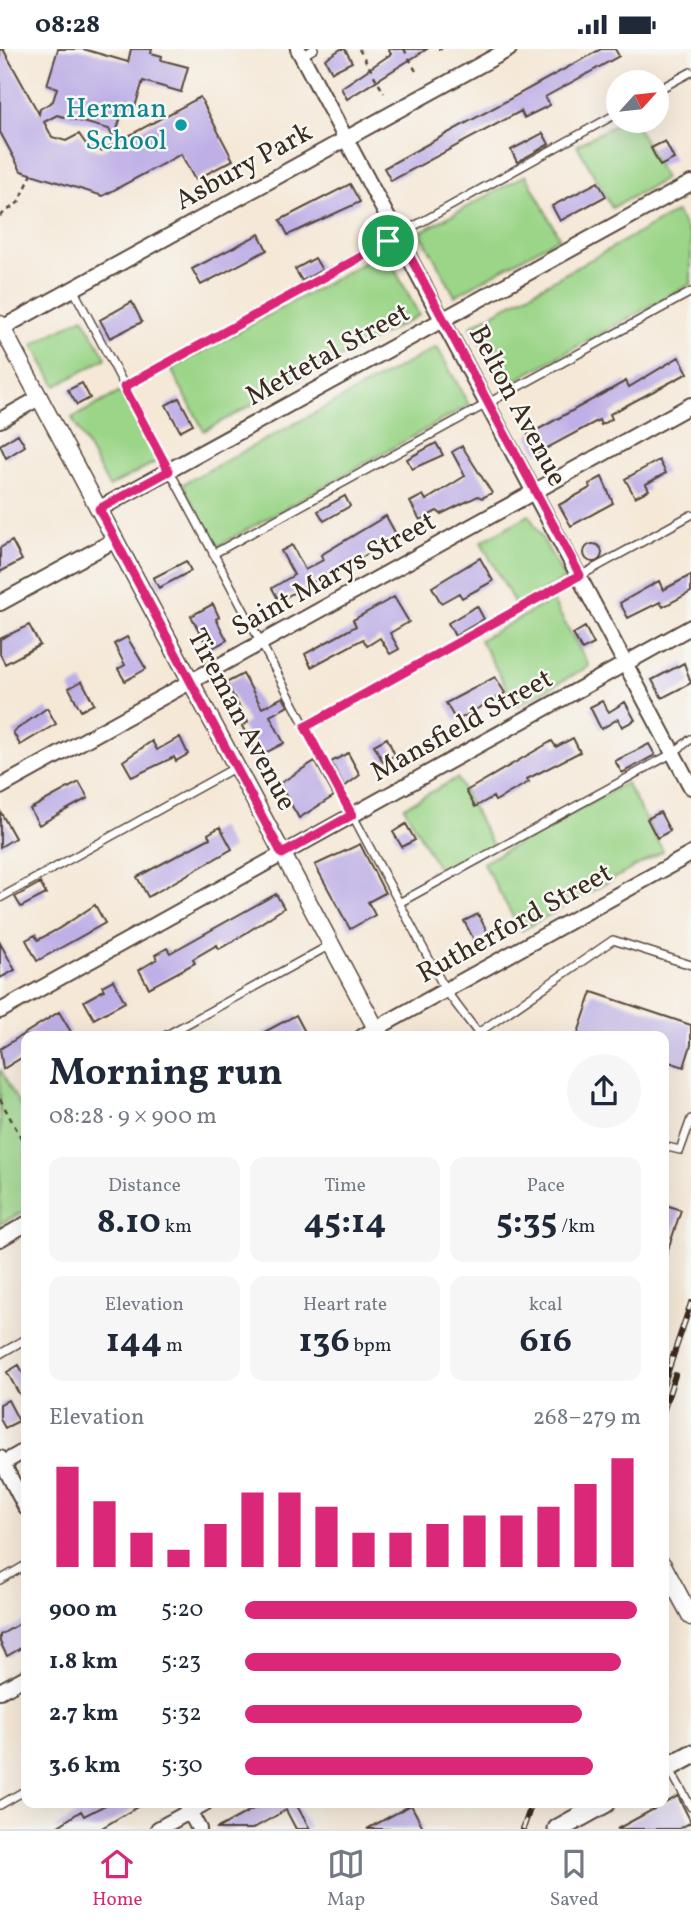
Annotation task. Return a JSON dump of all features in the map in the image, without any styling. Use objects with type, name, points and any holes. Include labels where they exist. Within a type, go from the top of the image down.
[{"type":"main road","points":[[669,1767],[691,1755]]},
{"type":"main road","points":[[558,1829],[596,1808]]},
{"type":"street","name":"Asbury Park","points":[[1,326],[509,49]]},
{"type":"street","name":"Belton Avenue","points":[[305,51],[347,139],[691,787]]},
{"type":"street","name":"Mettetal Street","points":[[99,509],[691,183]]},
{"type":"street","points":[[1,326],[99,509]]},
{"type":"street","points":[[0,420],[39,398]]},
{"type":"street","name":"Saint Marys Street","points":[[0,787],[691,405]]},
{"type":"street","name":"Tireman Avenue","points":[[99,509],[331,944],[372,1031]]},
{"type":"street","points":[[0,603],[115,540]]},
{"type":"street","name":"Mansfield Street","points":[[0,1011],[691,627]]},
{"type":"street","name":"Rutherford Street","points":[[378,1031],[691,854]]},
{"type":"street","points":[[0,1239],[21,1227]]},
{"type":"street","points":[[21,1452],[1,1462],[21,1498]]},
{"type":"street","points":[[669,1576],[691,1617]]},
{"type":"street","points":[[0,1692],[21,1680]]},
{"type":"street","points":[[158,1829],[186,1808]]},
{"type":"street","points":[[188,1808],[199,1829]]},
{"type":"lane","points":[[669,84],[691,72]]},
{"type":"lane","points":[[124,387],[606,120]]},
{"type":"lane","points":[[73,289],[446,992],[476,1031]]},
{"type":"lane","points":[[214,554],[691,292]]},
{"type":"lane","points":[[305,727],[691,515]]},
{"type":"lane","points":[[399,904],[673,753],[691,739]]},
{"type":"lane","points":[[0,898],[236,767]]},
{"type":"lane","points":[[485,1031],[613,940],[691,965]]},
{"type":"lane","points":[[174,1031],[331,944]]},
{"type":"lane","points":[[669,1147],[680,1150],[691,1119]]},
{"type":"lane","points":[[0,1354],[21,1342]]},
{"type":"lane","points":[[0,1580],[21,1568]]},
{"type":"lane","points":[[669,1774],[691,1807]]},
{"type":"lane","points":[[0,1805],[21,1793]]},
{"type":"path","points":[[359,49],[384,93]]},
{"type":"path","points":[[404,49],[418,75]]},
{"type":"path","points":[[0,216],[19,202],[32,174]]},
{"type":"path","points":[[0,1099],[21,1138]]},
{"type":"green space","points":[[606,130],[606,133],[640,133],[665,179],[612,208],[577,145]]},
{"type":"green space","points":[[526,175],[559,237],[455,296],[420,232]]},
{"type":"green space","points":[[676,212],[691,237],[691,284],[505,386],[471,326]]},
{"type":"green space","points":[[385,251],[419,315],[204,431],[171,369]]},
{"type":"green space","points":[[83,317],[106,358],[56,386],[33,345]]},
{"type":"green space","points":[[437,347],[469,405],[216,547],[183,484]]},
{"type":"green space","points":[[122,391],[159,460],[109,487],[72,418]]},
{"type":"green space","points":[[529,515],[565,579],[516,606],[481,542]]},
{"type":"green space","points":[[552,600],[589,666],[517,706],[480,640]]},
{"type":"green space","points":[[457,778],[493,846],[441,874],[404,807]]},
{"type":"green space","points":[[626,783],[663,851],[521,931],[483,863]]},
{"type":"green space","points":[[0,1069],[21,1108],[21,1213],[0,1224]]},
{"type":"building","name":"Herman School","points":[[0,49],[3,49],[39,114],[40,109],[53,101],[57,88],[47,85],[58,49],[83,49],[128,62],[131,49],[152,49],[151,53],[162,56],[161,60],[188,67],[181,92],[143,81],[134,110],[124,107],[114,139],[109,129],[57,115],[44,122],[52,137],[66,141],[79,134],[88,147],[101,151],[200,97],[233,160],[195,180],[181,154],[103,196],[21,171],[0,132]]},
{"type":"building","points":[[345,49],[352,62],[332,72],[325,59]]},
{"type":"building","points":[[388,49],[427,49],[347,99],[341,88],[391,54]]},
{"type":"building","points":[[601,49],[615,49],[619,56],[545,97],[550,105],[524,118],[521,111],[391,181],[384,168]]},
{"type":"building","points":[[543,133],[549,144],[517,162],[511,150]]},
{"type":"building","points":[[665,141],[674,159],[660,166],[651,148]]},
{"type":"building","points":[[598,182],[606,196],[560,221],[552,206]]},
{"type":"building","points":[[350,184],[360,202],[288,235],[280,220]]},
{"type":"building","points":[[259,234],[267,250],[201,285],[192,269]]},
{"type":"building","points":[[315,258],[322,270],[302,281],[295,269]]},
{"type":"building","points":[[132,302],[142,322],[110,338],[100,320]]},
{"type":"building","points":[[679,357],[688,373],[610,414],[612,419],[601,425],[599,420],[538,453],[528,435],[626,381],[629,387]]},
{"type":"building","points":[[82,383],[90,398],[77,405],[68,390]]},
{"type":"building","points":[[179,398],[193,424],[180,431],[166,405]]},
{"type":"building","points":[[18,434],[25,446],[6,458],[0,445]]},
{"type":"building","points":[[436,443],[443,455],[412,469],[407,459]]},
{"type":"building","points":[[462,446],[492,493],[482,498],[478,496],[441,514],[437,511],[420,520],[410,502],[423,495],[426,500],[465,476],[452,452]]},
{"type":"building","points":[[659,460],[666,473],[646,484],[649,490],[635,497],[625,479]]},
{"type":"building","points":[[602,477],[613,503],[571,526],[559,505],[590,488],[589,484]]},
{"type":"building","points":[[345,496],[350,506],[324,521],[318,511]]},
{"type":"building","points":[[386,516],[397,536],[336,573],[334,570],[279,601],[272,588],[294,575],[281,551],[292,545],[305,570],[323,560],[321,555]]},
{"type":"building","points":[[12,541],[22,560],[0,572],[0,548]]},
{"type":"building","points":[[593,544],[599,547],[602,553],[599,559],[593,562],[587,559],[584,553],[587,547]]},
{"type":"building","points":[[480,558],[493,581],[462,598],[459,593],[441,603],[432,587]]},
{"type":"building","points":[[186,561],[191,571],[159,588],[153,578]]},
{"type":"building","points":[[691,575],[691,592],[663,607],[660,602],[628,618],[620,603],[659,581],[663,590]]},
{"type":"building","points":[[394,597],[409,622],[390,633],[399,649],[390,654],[380,638],[367,646],[363,639],[311,667],[305,654],[356,626],[353,620]]},
{"type":"building","points":[[213,604],[219,617],[216,619],[227,640],[209,650],[191,616]]},
{"type":"building","points":[[477,606],[484,619],[455,636],[448,623]]},
{"type":"building","points":[[29,625],[40,645],[5,664],[0,654],[0,639]]},
{"type":"building","points":[[585,627],[594,644],[582,650],[573,634]]},
{"type":"building","points":[[127,637],[146,669],[125,681],[118,669],[125,665],[114,644]]},
{"type":"building","points":[[684,663],[691,683],[662,698],[652,680]]},
{"type":"building","points":[[243,674],[262,708],[283,697],[288,706],[270,716],[284,743],[258,757],[242,726],[248,722],[226,683]]},
{"type":"building","points":[[495,677],[505,693],[456,721],[446,703]]},
{"type":"building","points":[[82,681],[94,704],[81,711],[69,688]]},
{"type":"building","points":[[602,701],[609,712],[625,702],[635,720],[622,727],[618,719],[601,729],[590,707]]},
{"type":"building","points":[[47,708],[56,724],[20,745],[13,732]]},
{"type":"building","points":[[180,737],[188,754],[176,761],[174,757],[132,777],[123,761],[152,741],[157,750]]},
{"type":"building","points":[[387,738],[395,755],[383,762],[374,745]]},
{"type":"building","points":[[573,738],[580,752],[527,779],[529,782],[495,801],[493,797],[475,807],[466,791],[552,741],[556,747]]},
{"type":"building","points":[[649,744],[655,755],[622,773],[615,761]]},
{"type":"building","points":[[348,753],[360,775],[344,787],[331,762]]},
{"type":"building","points":[[315,761],[334,796],[299,818],[279,784]]},
{"type":"building","points":[[79,782],[88,798],[39,825],[30,809]]},
{"type":"building","points":[[0,811],[15,838],[0,847]]},
{"type":"building","points":[[660,812],[670,831],[657,838],[647,819]]},
{"type":"building","points":[[406,824],[415,840],[402,847],[393,832]]},
{"type":"building","points":[[220,827],[232,849],[148,897],[137,877],[210,838],[208,834]]},
{"type":"building","points":[[360,844],[385,893],[368,902],[375,915],[350,929],[315,865]]},
{"type":"building","points":[[40,883],[46,894],[21,907],[15,897]]},
{"type":"building","points":[[276,894],[284,908],[232,942],[219,949],[217,945],[193,959],[195,963],[149,988],[139,970],[157,959],[155,955],[167,948],[170,953]]},
{"type":"building","points":[[95,905],[105,923],[37,961],[26,940],[35,935],[38,940]]},
{"type":"building","points":[[478,914],[489,935],[475,942],[464,921]]},
{"type":"building","points":[[0,943],[15,970],[0,978]]},
{"type":"building","points":[[113,980],[125,1002],[94,1019],[84,1001],[104,990],[102,986]]},
{"type":"building","points":[[592,992],[691,1025],[691,1045],[684,1067],[669,1062],[669,1031],[579,1031]]},
{"type":"building","points":[[59,1012],[70,1031],[29,1031]]},
{"type":"building","points":[[296,1015],[304,1031],[266,1031]]},
{"type":"building","points":[[21,1036],[21,1058],[3,1069],[0,1049]]},
{"type":"building","points":[[669,1206],[681,1210],[669,1247]]},
{"type":"building","points":[[19,1365],[21,1393],[19,1394],[7,1372]]},
{"type":"building","points":[[8,1400],[19,1421],[5,1428],[0,1419],[0,1404]]},
{"type":"building","points":[[21,1623],[21,1648],[7,1656],[0,1642],[0,1635]]},
{"type":"building","points":[[678,1796],[691,1822],[679,1829],[617,1829],[656,1808],[669,1808],[669,1801]]},
{"type":"building","points":[[99,1808],[136,1808],[100,1829],[54,1829],[81,1811],[84,1816]]},
{"type":"building","points":[[255,1808],[298,1808],[310,1829],[296,1829],[286,1810],[252,1829],[216,1829]]},
{"type":"building","points":[[406,1808],[413,1808],[424,1829],[367,1829]]},
{"type":"railway","points":[[669,1368],[691,1303]]},
{"type":"railway","points":[[669,1394],[675,1375]]},
{"type":"railway","points":[[523,1829],[530,1808]]},
{"type":"place","name":"Herman School","points":[[181,125]]},
{"type":"route","points":[[399,236],[580,575],[305,727],[352,815],[282,854],[99,509],[169,471],[124,387],[388,241],[399,236]]}]
